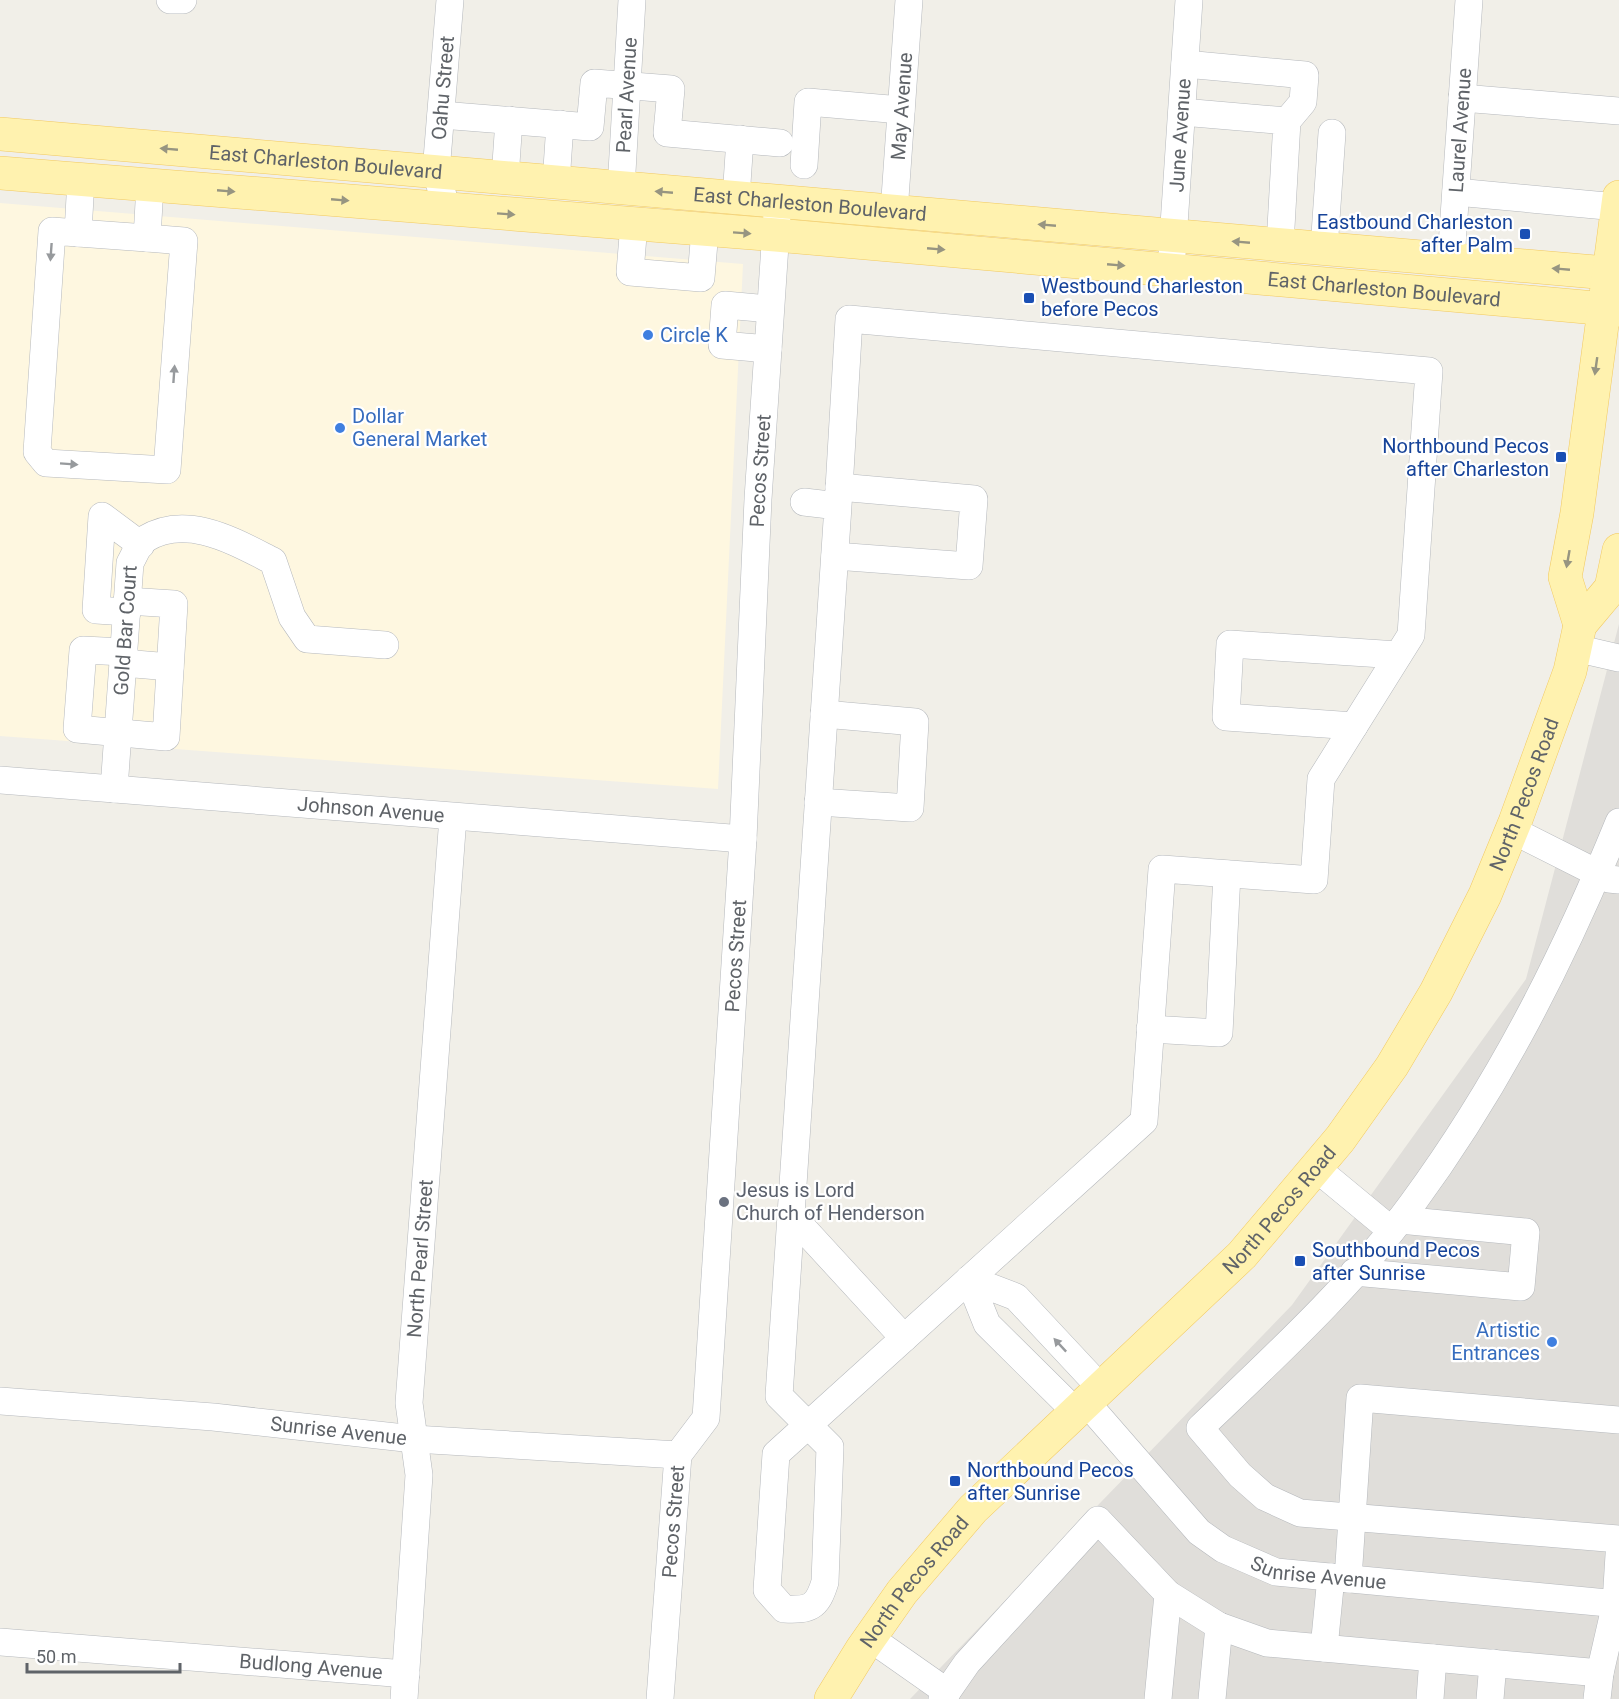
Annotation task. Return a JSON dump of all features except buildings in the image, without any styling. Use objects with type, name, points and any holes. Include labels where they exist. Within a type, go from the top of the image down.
[{"type":"main road","name":"East Charleston Boulevard","points":[[0,134],[1451,260],[1611,291]]},
{"type":"main road","name":"East Charleston Boulevard","points":[[0,173],[776,235],[1171,270],[1611,291]]},
{"type":"main road","points":[[1577,636],[1565,577],[1611,291],[1618,202]]},
{"type":"main road","name":"North Pecos Road","points":[[831,1699],[902,1592],[974,1509],[1242,1255],[1340,1139],[1392,1066],[1436,992],[1485,895],[1512,830],[1570,671],[1577,636],[1611,588],[1619,550]]},
{"type":"street","points":[[170,0],[183,0]]},
{"type":"street","name":"Oahu Street","points":[[447,209],[436,172],[450,0]]},
{"type":"street","name":"Pearl Avenue","points":[[621,189],[632,0]]},
{"type":"street","name":"May Avenue","points":[[894,212],[909,0]]},
{"type":"street","name":"June Avenue","points":[[1171,270],[1189,0]]},
{"type":"street","name":"Laurel Avenue","points":[[1451,260],[1469,0]]},
{"type":"street","points":[[1185,64],[1305,75],[1304,102],[1287,121],[1280,245]]},
{"type":"street","points":[[441,115],[590,127],[594,82],[671,89],[667,133],[780,142]]},
{"type":"street","points":[[1462,98],[1619,111]]},
{"type":"street","points":[[804,165],[808,102],[901,110]]},
{"type":"street","points":[[1182,112],[1287,121]]},
{"type":"street","points":[[505,178],[509,120]]},
{"type":"street","points":[[556,183],[560,124]]},
{"type":"street","points":[[1324,249],[1332,134]]},
{"type":"street","points":[[736,198],[741,139]]},
{"type":"street","points":[[78,233],[81,179]]},
{"type":"street","points":[[147,238],[150,185]]},
{"type":"street","points":[[1456,192],[1618,202]]},
{"type":"street","name":"Pecos Street","points":[[660,1699],[678,1455],[706,1418],[743,839],[777,202]]},
{"type":"street","points":[[634,224],[630,272],[701,278],[725,305],[770,309]]},
{"type":"street","points":[[701,278],[705,230]]},
{"type":"street","points":[[52,231],[147,238],[184,241],[167,470],[46,463],[37,452],[52,231]]},
{"type":"street","points":[[725,305],[722,345],[768,349]]},
{"type":"street","points":[[835,556],[779,1396],[808,1425],[831,1447],[825,1582],[819,1600],[805,1610],[784,1609],[767,1590],[776,1454],[808,1425],[904,1338],[969,1279],[1144,1122],[1162,869],[1314,880],[1320,779],[1410,634],[1429,371],[849,319],[835,556]]},
{"type":"street","points":[[804,502],[839,496],[974,498],[969,566],[835,556]]},
{"type":"street","points":[[141,545],[102,516],[96,610],[174,604],[166,737],[77,729],[83,650],[170,667]]},
{"type":"street","name":"Gold Bar Court","points":[[114,789],[130,562],[143,540],[172,529],[219,534],[273,561],[292,617],[307,639],[385,645]]},
{"type":"street","points":[[1577,636],[1619,658]]},
{"type":"street","points":[[1354,726],[1226,717],[1230,644],[1398,655]]},
{"type":"street","points":[[818,802],[910,808],[915,722],[824,714]]},
{"type":"street","name":"Johnson Avenue","points":[[0,780],[743,839]]},
{"type":"street","name":"North Pearl Street","points":[[405,1686],[419,1475],[409,1403],[453,817]]},
{"type":"street","points":[[1619,822],[1608,877],[1490,1089],[1395,1225],[1354,1272],[1200,1428],[1240,1475],[1265,1497],[1300,1513],[1619,1539]]},
{"type":"street","points":[[1512,830],[1608,877]]},
{"type":"street","points":[[1150,1029],[1220,1033],[1227,874]]},
{"type":"street","points":[[1316,1168],[1395,1225],[1526,1232],[1521,1287],[1354,1272]]},
{"type":"street","points":[[790,1215],[904,1338]]},
{"type":"street","points":[[969,1279],[1016,1297],[1087,1400]]},
{"type":"street","points":[[969,1279],[987,1324],[1087,1400]]},
{"type":"street","points":[[1324,1648],[1352,1517],[1360,1398],[1619,1420]]},
{"type":"street","name":"Sunrise Avenue","points":[[1087,1400],[1199,1532],[1223,1549],[1275,1572],[1617,1604]]},
{"type":"street","name":"Sunrise Avenue","points":[[0,1401],[213,1417],[414,1439],[678,1455]]},
{"type":"street","points":[[870,1638],[945,1695],[967,1663],[1098,1520],[1168,1594],[1219,1626],[1267,1643],[1493,1663],[1598,1686],[1617,1604],[1619,1555]]},
{"type":"street","points":[[1158,1699],[1168,1594]]},
{"type":"street","points":[[1212,1699],[1219,1626]]},
{"type":"street","name":"Budlong Avenue","points":[[0,1642],[405,1686]]},
{"type":"street","points":[[1430,1699],[1433,1658]]},
{"type":"street","points":[[1490,1699],[1493,1663]]},
{"type":"shaded area","points":[[0,203],[743,264],[718,789],[0,736]]},
{"type":"shaded area","points":[[1619,624],[1619,1699],[910,1699],[1292,1305],[1526,979]]},
{"type":"place","name":"Eastbound Charleston after Palm","points":[[1525,234]]},
{"type":"place","name":"Westbound Charleston before Pecos","points":[[1029,298]]},
{"type":"place","name":"Circle K","points":[[648,335]]},
{"type":"place","name":"Dollar General Market","points":[[340,428]]},
{"type":"place","name":"Northbound Pecos after Charleston","points":[[1561,457]]},
{"type":"place","name":"Jesus is Lord Church of Henderson","points":[[724,1202]]},
{"type":"place","name":"Southbound Pecos after Sunrise","points":[[1300,1261]]},
{"type":"place","name":"Artistic Entrances","points":[[1552,1342]]},
{"type":"place","name":"Northbound Pecos after Sunrise","points":[[955,1481]]}]
